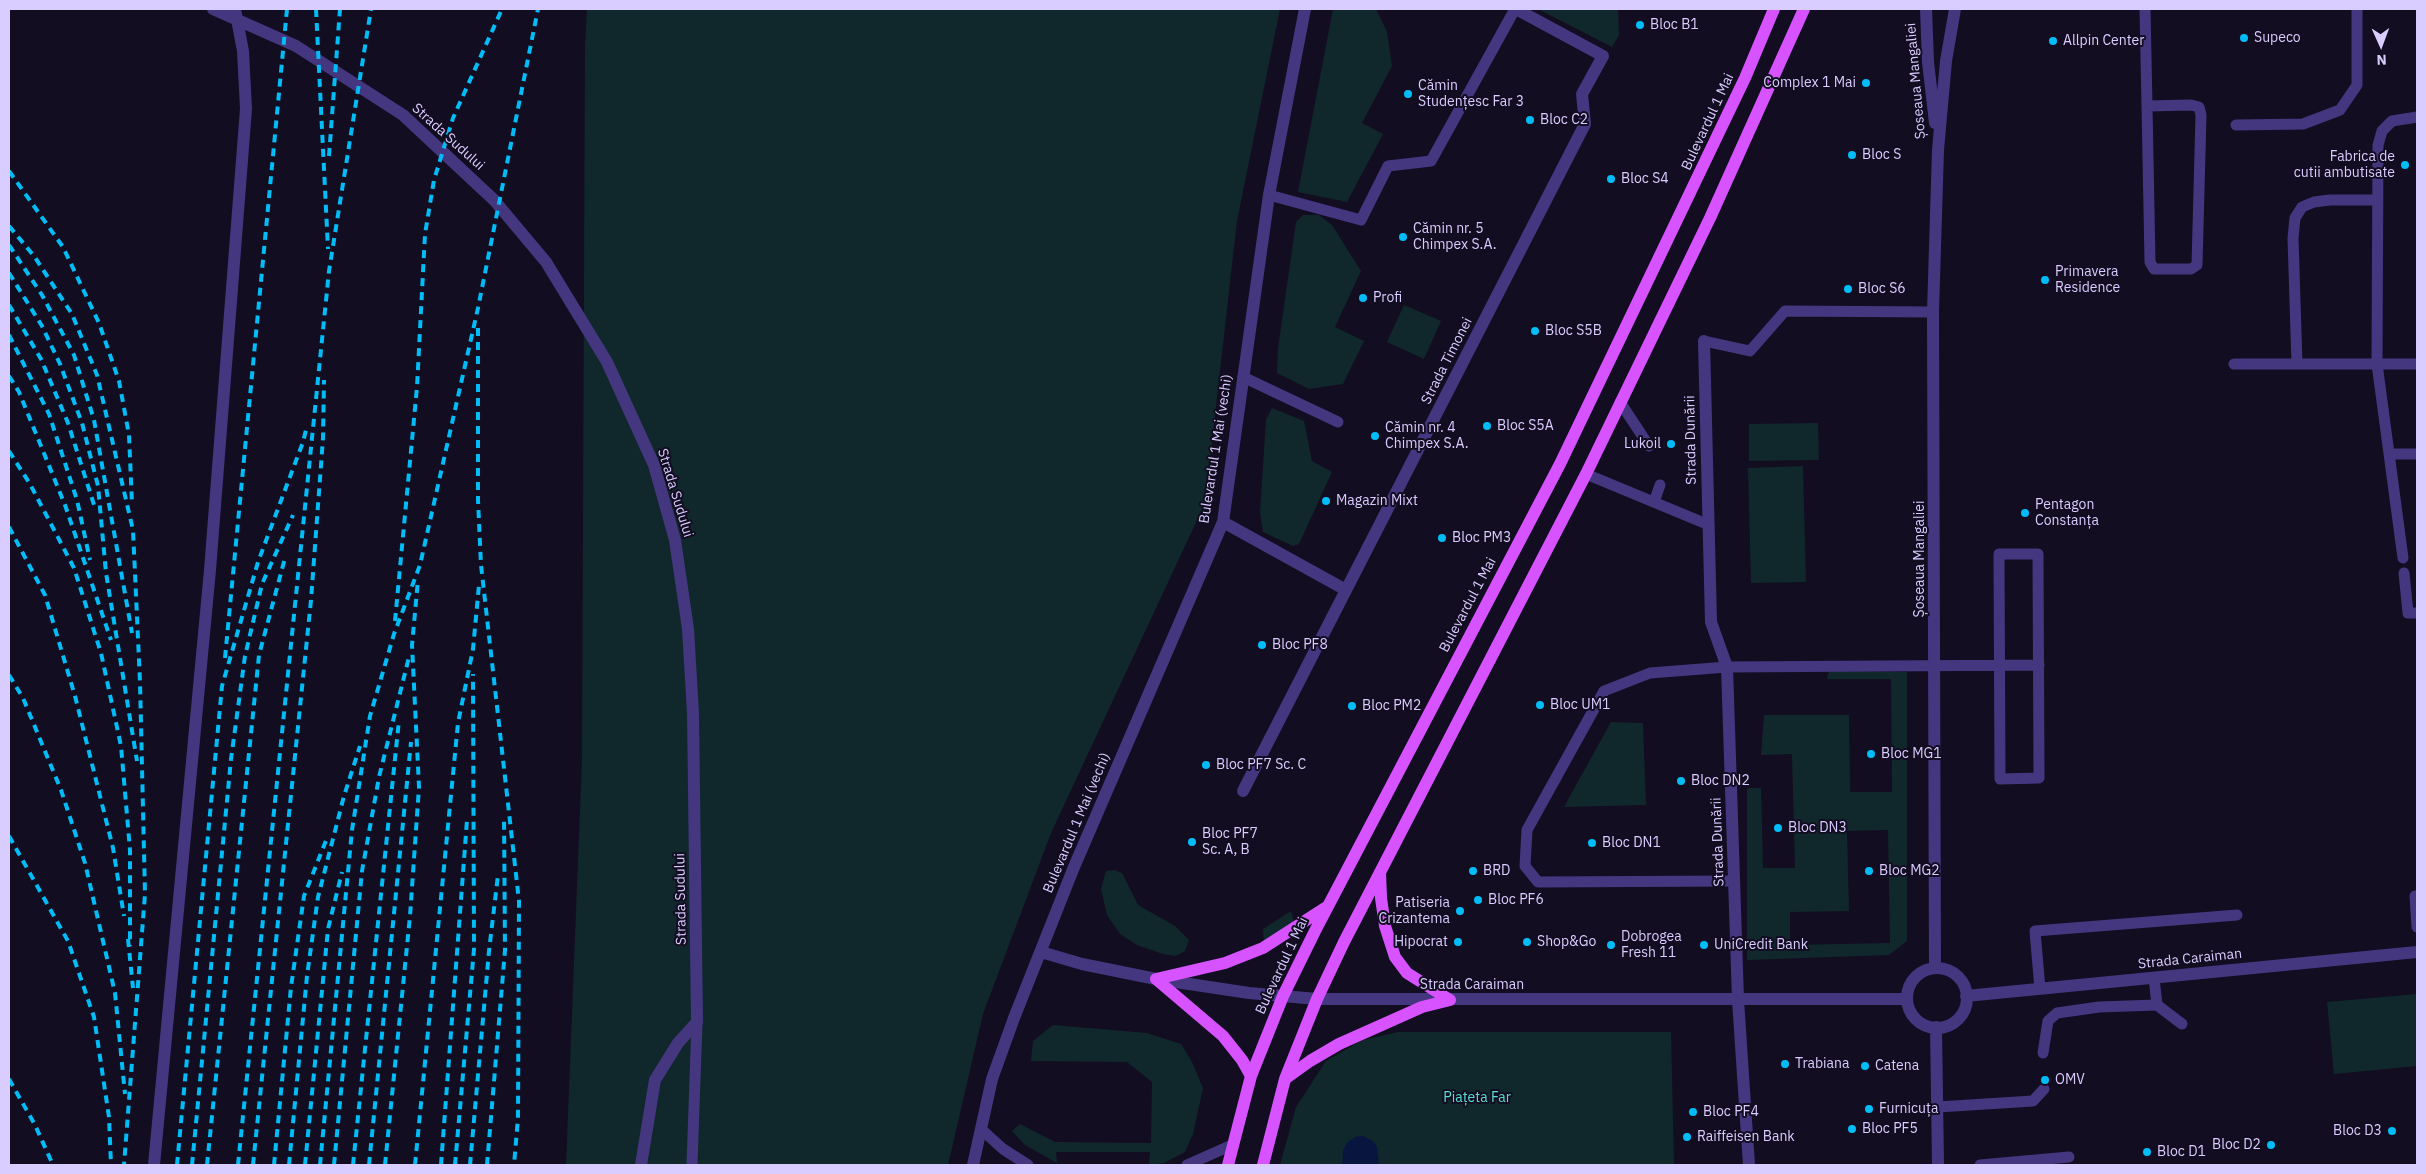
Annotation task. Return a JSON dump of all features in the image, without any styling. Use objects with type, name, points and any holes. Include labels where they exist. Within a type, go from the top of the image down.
[{"type":"main road","name":"Bulevardul 1 Mai","points":[[1228,1165],[1251,1076],[1284,996],[1328,906],[1560,464],[1745,78],[1774,9]]},
{"type":"main road","points":[[1262,1165],[1285,1079],[1317,998],[1380,871],[1586,474],[1710,218],[1804,9]]},
{"type":"main road","points":[[1380,871],[1385,926],[1395,957],[1407,973],[1450,1000]]},
{"type":"main road","points":[[1156,979],[1225,963],[1263,948],[1328,906]]},
{"type":"main road","points":[[1156,979],[1223,1036],[1242,1060],[1251,1076]]},
{"type":"main road","points":[[1285,1079],[1310,1060],[1339,1044],[1422,1007],[1450,1000]]},
{"type":"street","name":"Strada Sudului","points":[[212,9],[296,46],[403,115],[494,200],[546,262],[607,362],[654,465],[675,540],[688,629],[694,712],[697,1022]]},
{"type":"street","points":[[154,1165],[210,570],[246,109],[243,51],[235,9]]},
{"type":"street","name":"Bulevardul 1 Mai (vechi)","points":[[973,1165],[992,1079],[1074,867],[1223,522],[1269,195],[1305,9]]},
{"type":"street","name":"Strada Timonei","points":[[1243,791],[1585,124],[1582,94],[1603,56],[1516,9]]},
{"type":"street","name":"Șoseaua Mangaliei","points":[[1926,9],[1928,62],[1938,150]]},
{"type":"street","name":"Șoseaua Mangaliei","points":[[1935,968],[1933,312],[1938,150],[1946,62],[1956,9]]},
{"type":"street","name":"Strada Dunării","points":[[1704,341],[1711,622],[1727,667],[1738,1000],[1749,1165]]},
{"type":"street","points":[[1223,522],[1346,590]]},
{"type":"street","name":"Strada Caraiman","points":[[1041,952],[1082,964],[1156,979],[1249,993],[1317,998],[1450,1000],[1907,999]]},
{"type":"street","name":"Strada Caraiman","points":[[1966,996],[2417,952]]},
{"type":"street","points":[[1935,968],[1948,970],[1956,975],[1962,982],[1966,996],[1964,1010],[1959,1018],[1951,1024],[1936,1027],[1923,1024],[1915,1018],[1907,999],[1912,981],[1919,974],[1935,968]]},
{"type":"street","points":[[641,1165],[655,1080],[678,1043],[697,1022]]},
{"type":"street","points":[[1936,1027],[1938,1165]]},
{"type":"lane","points":[[1269,195],[1360,220],[1388,166],[1431,161],[1516,9]]},
{"type":"lane","points":[[2146,9],[2147,106],[2150,262],[2154,269],[2191,269],[2197,265],[2201,115],[2199,107],[2191,105],[2147,106]]},
{"type":"lane","points":[[2236,125],[2303,124],[2340,110],[2357,85],[2358,9]]},
{"type":"lane","points":[[2404,558],[2377,364],[2378,145],[2382,131],[2392,121],[2417,116]]},
{"type":"lane","points":[[2297,364],[2293,238],[2295,218],[2302,206],[2314,202],[2378,200]]},
{"type":"lane","points":[[1704,341],[1750,351],[1784,311],[1933,312]]},
{"type":"lane","points":[[2234,364],[2417,364]]},
{"type":"lane","points":[[1243,377],[1338,422]]},
{"type":"lane","points":[[1620,402],[1650,446]]},
{"type":"lane","points":[[2391,454],[2417,454]]},
{"type":"lane","points":[[1586,474],[1709,526]]},
{"type":"lane","points":[[1654,502],[1660,485]]},
{"type":"lane","points":[[1999,554],[2038,554],[2039,664],[2039,778],[2000,778],[1999,554]]},
{"type":"lane","points":[[2404,572],[2408,613],[2417,613]]},
{"type":"lane","points":[[1734,881],[1538,882],[1524,866],[1527,830],[1604,691],[1650,673],[1727,667],[2039,664]]},
{"type":"lane","points":[[2417,896],[2415,896],[2417,927]]},
{"type":"lane","points":[[2040,989],[2035,931],[2237,915]]},
{"type":"lane","points":[[2154,978],[2157,1005]]},
{"type":"lane","points":[[2043,1053],[2048,1021],[2056,1013],[2099,1006],[2157,1005],[2182,1024]]},
{"type":"lane","points":[[692,1165],[697,1022]]},
{"type":"lane","points":[[1938,1107],[2033,1101],[2044,1089]]},
{"type":"lane","points":[[981,1128],[1003,1149],[1028,1165]]},
{"type":"lane","points":[[1187,1165],[1232,1145]]},
{"type":"lane","points":[[1980,1165],[2069,1156]]},
{"type":"green space","points":[[587,9],[1280,9],[1237,221],[1205,503],[1051,833],[983,1014],[948,1165],[566,1165],[582,760],[585,46]]},
{"type":"green space","points":[[1333,9],[1376,9],[1387,32],[1392,66],[1362,123],[1383,134],[1347,202],[1298,192]]},
{"type":"green space","points":[[1538,9],[1618,9],[1619,35],[1612,47]]},
{"type":"green space","points":[[1303,215],[1319,215],[1332,225],[1361,271],[1335,327],[1364,341],[1343,384],[1309,389],[1277,373],[1278,348],[1296,222]]},
{"type":"green space","points":[[1404,305],[1441,321],[1424,359],[1387,342]]},
{"type":"green space","points":[[1272,408],[1304,421],[1312,461],[1332,472],[1299,544],[1293,546],[1263,532],[1260,512],[1266,420]]},
{"type":"green space","points":[[1818,423],[1819,460],[1749,461],[1749,424]]},
{"type":"green space","points":[[1803,466],[1806,582],[1751,583],[1748,468]]},
{"type":"green space","points":[[1829,671],[1907,672],[1907,941],[1889,955],[1747,960],[1747,788],[1761,788],[1763,868],[1795,868],[1792,754],[1761,755],[1764,715],[1849,715],[1850,792],[1892,792],[1891,679],[1827,679]],"holes":[[[1888,830],[1890,943],[1790,945],[1790,912],[1849,911],[1847,831]]]},
{"type":"green space","points":[[1611,722],[1643,723],[1646,805],[1564,807]]},
{"type":"green space","points":[[1114,870],[1122,873],[1138,905],[1175,926],[1189,940],[1185,951],[1176,956],[1163,954],[1137,945],[1120,934],[1107,915],[1101,889],[1106,871]]},
{"type":"green space","points":[[1291,911],[1295,926],[1264,943],[1263,929]]},
{"type":"green space","points":[[2417,994],[2417,1066],[2334,1074],[2327,1002]]},
{"type":"green space","points":[[1053,1025],[1147,1033],[1181,1044],[1192,1062],[1203,1088],[1193,1134],[1185,1152],[1164,1163],[1149,1165],[1150,1152],[1056,1152],[1057,1163],[1025,1145],[1012,1131],[1020,1124],[1055,1142],[1151,1143],[1152,1082],[1127,1062],[1031,1061],[1033,1041]]},
{"type":"green space","name":"Piațeta Far","points":[[1398,1032],[1671,1032],[1674,1165],[1280,1165],[1296,1107],[1326,1061],[1363,1040]]},
{"type":"water","points":[[1363,1136],[1373,1141],[1377,1147],[1379,1165],[1342,1165],[1343,1150],[1347,1143],[1355,1137]]},
{"type":"railway","points":[[225,658],[287,9]]},
{"type":"railway","points":[[316,9],[328,249]]},
{"type":"railway","points":[[329,156],[340,9]]},
{"type":"railway","points":[[238,1165],[329,271],[371,9]]},
{"type":"railway","points":[[395,621],[417,387],[425,234],[434,180],[453,118],[502,9]]},
{"type":"railway","points":[[320,1165],[352,830],[370,716],[394,634],[420,565],[478,308],[538,9]]},
{"type":"railway","points":[[9,171],[63,247],[99,323],[119,381],[129,435],[132,504]]},
{"type":"railway","points":[[9,226],[34,256],[72,314],[97,375],[133,530],[140,682],[145,894],[124,1165]]},
{"type":"railway","points":[[9,245],[42,295],[74,355],[94,420],[132,633]]},
{"type":"railway","points":[[9,273],[42,326],[60,364],[82,423],[98,486],[106,573],[137,761]]},
{"type":"railway","points":[[9,305],[41,359],[68,423],[95,508]]},
{"type":"railway","points":[[478,328],[478,500],[481,565],[519,901],[518,1118],[514,1165]]},
{"type":"railway","points":[[9,335],[49,414],[77,500],[90,560]]},
{"type":"railway","points":[[9,376],[19,392],[65,505],[111,640]]},
{"type":"railway","points":[[253,1165],[311,600],[323,438],[324,380]]},
{"type":"railway","points":[[177,1165],[222,686],[258,562],[303,442],[307,426]]},
{"type":"railway","points":[[9,451],[30,484],[74,568],[101,653],[121,746],[130,850],[130,946]]},
{"type":"railway","points":[[192,1165],[231,759],[245,656],[262,584],[293,515]]},
{"type":"railway","points":[[9,527],[45,595],[75,696],[113,848],[124,916]]},
{"type":"railway","points":[[207,1165],[259,655],[285,558]]},
{"type":"railway","points":[[385,1165],[410,916],[419,787],[412,645],[418,580]]},
{"type":"railway","points":[[415,1165],[458,723],[473,649],[479,585]]},
{"type":"railway","points":[[334,1165],[362,871],[379,777],[409,657]]},
{"type":"railway","points":[[455,1165],[474,949],[473,674]]},
{"type":"railway","points":[[9,675],[23,698],[61,790],[85,863],[115,993],[125,1094]]},
{"type":"railway","points":[[353,1165],[399,720]]},
{"type":"railway","points":[[369,1165],[411,742]]},
{"type":"railway","points":[[289,1165],[307,976],[318,897],[344,796],[360,746]]},
{"type":"railway","points":[[487,1165],[505,950],[504,816]]},
{"type":"railway","points":[[441,1165],[467,820]]},
{"type":"railway","points":[[9,836],[68,941],[94,1017],[109,1117],[111,1165]]},
{"type":"railway","points":[[274,1165],[291,987],[304,896],[327,838]]},
{"type":"railway","points":[[305,1165],[328,929],[342,872]]},
{"type":"railway","points":[[470,1165],[489,951],[498,875]]},
{"type":"railway","points":[[128,939],[133,988]]},
{"type":"railway","points":[[9,1079],[35,1125],[53,1165]]},
{"type":"place","name":"Bloc B1","points":[[1640,25]]},
{"type":"place","name":"Supeco","points":[[2244,38]]},
{"type":"place","name":"Allpin Center","points":[[2053,41]]},
{"type":"place","name":"Complex 1 Mai","points":[[1866,83]]},
{"type":"place","name":"Cămin Studențesc Far 3","points":[[1408,94]]},
{"type":"place","name":"Bloc C2","points":[[1530,120]]},
{"type":"place","name":"Bloc S","points":[[1852,155]]},
{"type":"place","name":"Fabrica de cutii ambutisate","points":[[2405,165]]},
{"type":"place","name":"Bloc S4","points":[[1611,179]]},
{"type":"place","name":"Cămin nr. 5 Chimpex S.A.","points":[[1403,237]]},
{"type":"place","name":"Primavera Residence","points":[[2045,280]]},
{"type":"place","name":"Bloc S6","points":[[1848,289]]},
{"type":"place","name":"Profi","points":[[1363,298]]},
{"type":"place","name":"Bloc S5B","points":[[1535,331]]},
{"type":"place","name":"Bloc S5A","points":[[1487,426]]},
{"type":"place","name":"Cămin nr. 4 Chimpex S.A.","points":[[1375,436]]},
{"type":"place","name":"Lukoil","points":[[1671,444]]},
{"type":"place","name":"Magazin Mixt","points":[[1326,501]]},
{"type":"place","name":"Pentagon Constanța","points":[[2025,513]]},
{"type":"place","name":"Bloc PM3","points":[[1442,538]]},
{"type":"place","name":"Bloc PF8","points":[[1262,645]]},
{"type":"place","name":"Bloc UM1","points":[[1540,705]]},
{"type":"place","name":"Bloc PM2","points":[[1352,706]]},
{"type":"place","name":"Bloc MG1","points":[[1871,754]]},
{"type":"place","name":"Bloc PF7 Sc. C","points":[[1206,765]]},
{"type":"place","name":"Bloc DN2","points":[[1681,781]]},
{"type":"place","name":"Bloc DN3","points":[[1778,828]]},
{"type":"place","name":"Bloc PF7 Sc. A, B","points":[[1192,842]]},
{"type":"place","name":"Bloc DN1","points":[[1592,843]]},
{"type":"place","name":"BRD","points":[[1473,871]]},
{"type":"place","name":"Bloc MG2","points":[[1869,871]]},
{"type":"place","name":"Bloc PF6","points":[[1478,900]]},
{"type":"place","name":"Patiseria Crizantema","points":[[1460,911]]},
{"type":"place","name":"Hipocrat","points":[[1458,942]]},
{"type":"place","name":"Shop&Go","points":[[1527,942]]},
{"type":"place","name":"Dobrogea Fresh 11","points":[[1611,945]]},
{"type":"place","name":"UniCredit Bank","points":[[1704,945]]},
{"type":"place","name":"Trabiana","points":[[1785,1064]]},
{"type":"place","name":"Catena","points":[[1865,1066]]},
{"type":"place","name":"OMV","points":[[2045,1080]]},
{"type":"place","name":"Furnicuța","points":[[1869,1109]]},
{"type":"place","name":"Bloc PF4","points":[[1693,1112]]},
{"type":"place","name":"Bloc PF5","points":[[1852,1129]]},
{"type":"place","name":"Bloc D3","points":[[2392,1131]]},
{"type":"place","name":"Raiffeisen Bank","points":[[1687,1137]]},
{"type":"place","name":"Bloc D2","points":[[2271,1145]]},
{"type":"place","name":"Bloc D1","points":[[2147,1152]]}]
